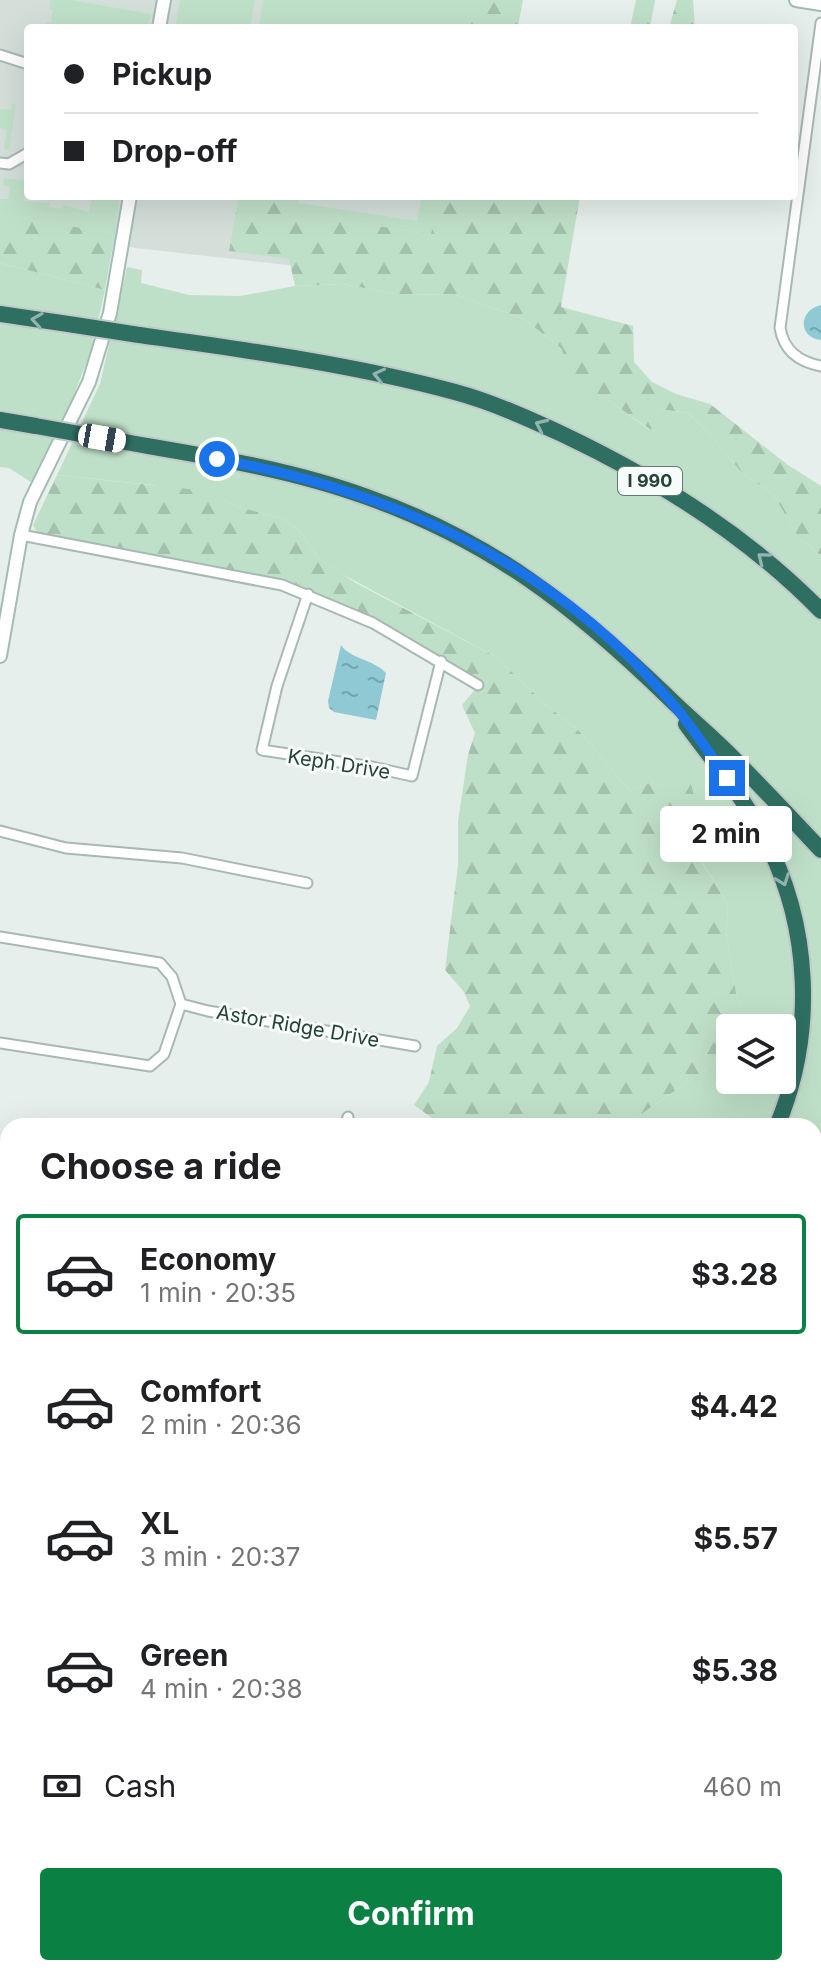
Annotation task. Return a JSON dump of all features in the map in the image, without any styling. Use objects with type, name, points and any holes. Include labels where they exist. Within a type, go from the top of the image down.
[{"type":"highway","name":"I 990","points":[[0,314],[318,361],[455,392],[511,411],[600,452],[686,501],[760,555],[821,611]]},
{"type":"highway","points":[[4,422],[304,477],[365,496],[420,518],[501,560],[557,597],[620,650],[728,752],[821,850]]},
{"type":"highway","points":[[667,696],[763,833],[793,911],[803,976],[802,1025],[794,1074],[780,1118]]},
{"type":"street","points":[[160,24],[164,0]]},
{"type":"street","points":[[796,0],[821,4]]},
{"type":"street","points":[[798,194],[821,23]]},
{"type":"street","points":[[0,55],[24,63]]},
{"type":"street","points":[[0,163],[9,164],[24,155]]},
{"type":"street","points":[[0,656],[21,535],[30,502],[89,382],[110,313],[129,200]]},
{"type":"street","points":[[797,200],[780,328],[783,341],[791,352],[802,361],[821,366]]},
{"type":"street","points":[[21,535],[243,576],[308,594],[373,623],[478,685]]},
{"type":"street","name":"Keph Drive","points":[[308,594],[277,686],[262,750],[412,776],[441,661]]},
{"type":"street","points":[[0,831],[66,848],[182,858],[307,883]]},
{"type":"street","points":[[0,937],[160,963],[172,977],[181,1004],[164,1054],[150,1066],[0,1043]]},
{"type":"street","name":"Astor Ridge Drive","points":[[181,1004],[415,1046]]},
{"type":"shaded area","points":[[0,0],[477,0],[473,24],[24,24],[24,200],[443,200],[429,281],[136,248],[0,222]]},
{"type":"green space","points":[[51,0],[71,0],[151,14],[150,24],[46,24],[51,23],[53,10],[49,9]]},
{"type":"green space","points":[[180,0],[255,0],[251,24],[176,24]]},
{"type":"green space","points":[[263,0],[471,0],[467,24],[260,24]]},
{"type":"green space","points":[[471,0],[523,0],[518,24],[467,24]]},
{"type":"green space","points":[[636,0],[655,0],[651,24],[631,24]]},
{"type":"green space","points":[[677,0],[693,0],[695,24],[670,24]]},
{"type":"green space","points":[[12,103],[16,104],[9,150],[4,149],[7,130],[0,128],[0,109],[11,110]]},
{"type":"green space","points":[[4,178],[24,180],[23,201],[50,203],[49,207],[62,209],[63,205],[89,212],[92,200],[119,200],[115,234],[0,214],[0,199],[8,199],[10,187],[3,185]]},
{"type":"green space","points":[[238,200],[288,200],[290,211],[431,235],[437,200],[579,200],[561,307],[633,326],[634,362],[652,382],[676,394],[710,404],[788,465],[821,486],[821,556],[799,538],[773,494],[742,473],[688,413],[659,409],[651,430],[602,396],[569,380],[562,349],[524,319],[456,295],[395,294],[343,284],[295,286],[289,259],[229,251]]},
{"type":"green space","points":[[288,200],[299,200],[299,203],[417,221],[421,200],[437,200],[432,235],[290,211]]},
{"type":"green space","points":[[0,214],[115,234],[105,290],[0,263]]},
{"type":"green space","points":[[0,263],[105,290],[91,351],[71,402],[31,482],[9,468],[0,467]]},
{"type":"green space","points":[[127,267],[142,270],[141,283],[189,295],[240,296],[295,286],[343,284],[395,294],[456,295],[524,319],[562,349],[601,395],[650,430],[659,409],[688,413],[742,473],[773,494],[799,538],[821,556],[821,1118],[636,1118],[716,1063],[716,1094],[796,1094],[796,1014],[743,1014],[726,933],[728,905],[700,858],[699,815],[658,780],[630,791],[579,731],[545,704],[496,657],[342,574],[318,558],[303,535],[284,519],[225,500],[153,485],[57,475],[100,384]]},
{"type":"green space","points":[[57,475],[207,491],[239,507],[284,519],[303,535],[318,558],[356,583],[496,657],[545,704],[579,731],[630,791],[657,780],[689,777],[699,815],[700,859],[728,905],[726,933],[743,1014],[716,1014],[716,1063],[636,1118],[432,1118],[414,1105],[429,1082],[437,1046],[457,1028],[470,1006],[464,992],[445,970],[458,865],[458,821],[468,755],[475,733],[462,705],[478,686],[441,661],[308,594],[40,538],[33,525]]},
{"type":"water","points":[[821,305],[821,340],[808,334],[804,323],[808,312]]},
{"type":"water","points":[[341,645],[386,673],[376,720],[334,712],[329,708]]},
{"type":"route","points":[[217,459],[304,477],[398,508],[442,528],[515,569],[570,607],[645,673],[667,696],[727,778]]}]
